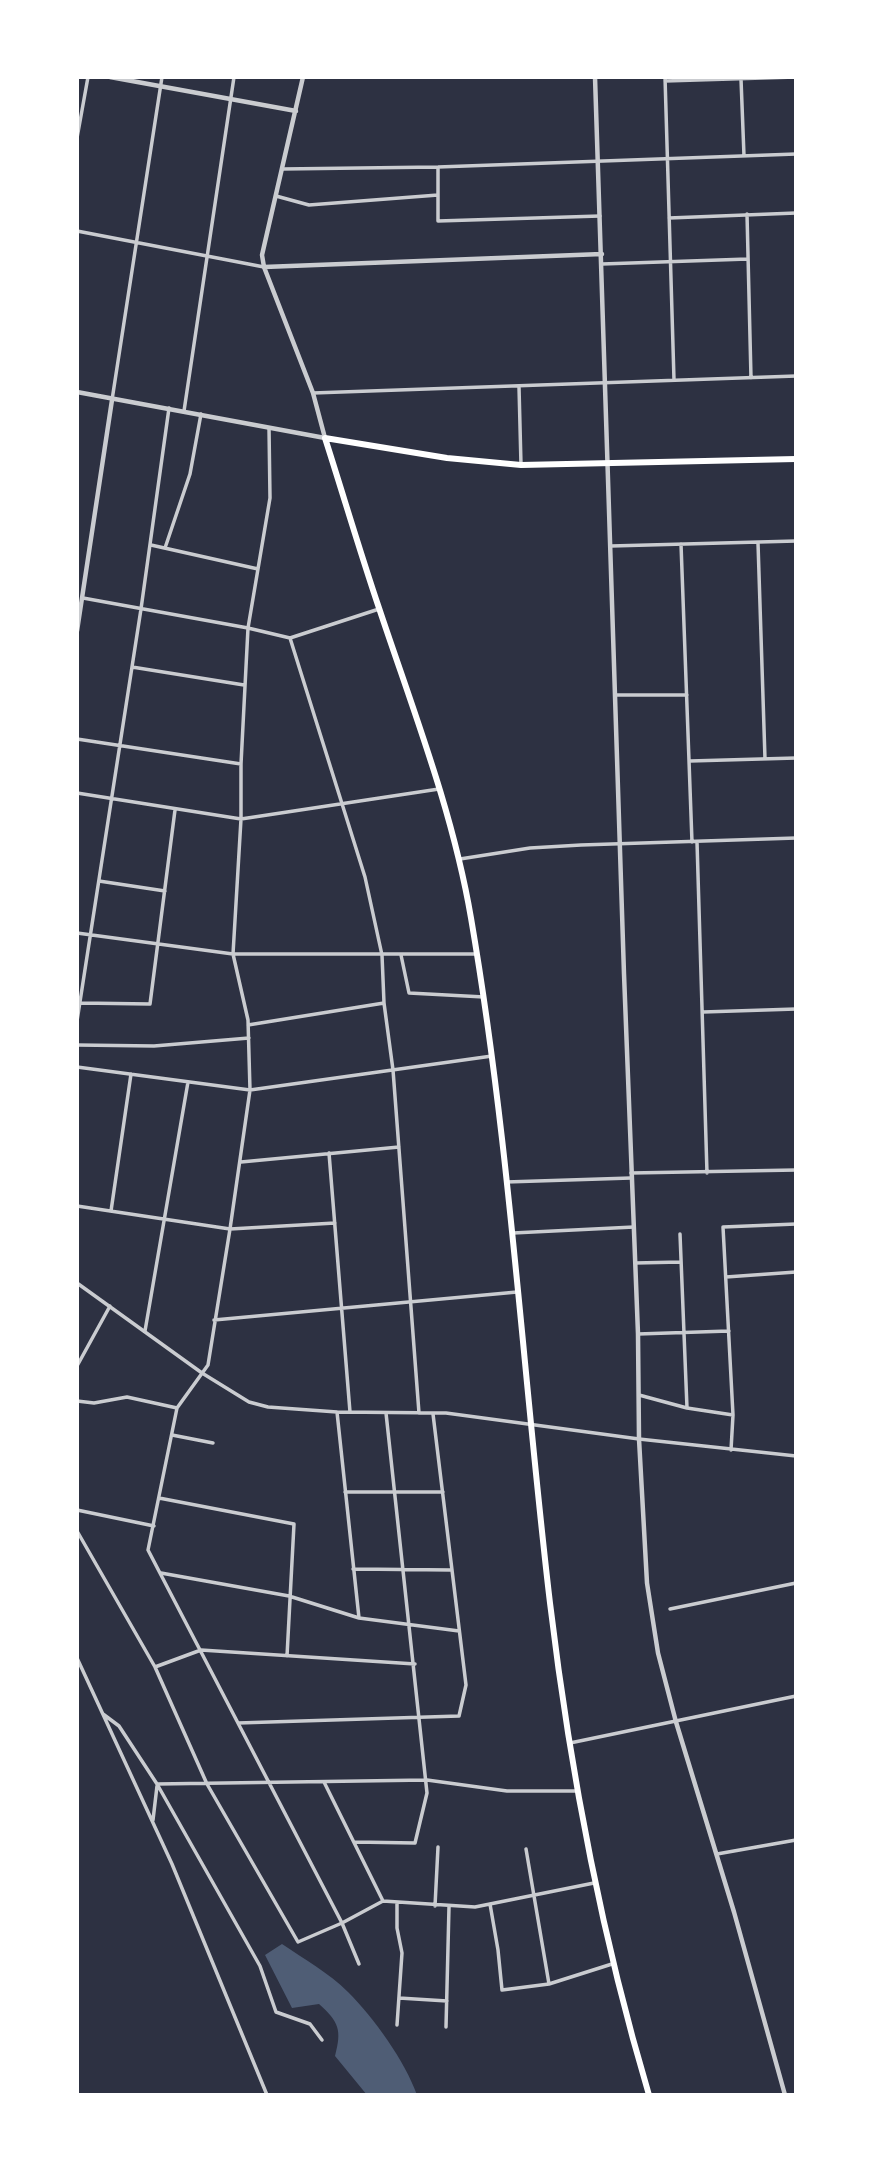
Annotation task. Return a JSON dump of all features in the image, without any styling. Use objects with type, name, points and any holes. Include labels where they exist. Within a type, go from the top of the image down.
[{"type":"main road","points":[[649,2095],[612,1964],[594,1883],[570,1743],[550,1604],[492,1056],[477,954],[458,859],[439,789],[326,438],[447,458],[521,465],[796,459]]},
{"type":"street","points":[[77,138],[88,77]]},
{"type":"street","points":[[110,77],[296,111]]},
{"type":"street","points":[[77,631],[162,77]]},
{"type":"street","points":[[184,411],[234,77]]},
{"type":"street","points":[[77,392],[326,438],[313,393],[264,267],[262,255],[303,77]]},
{"type":"street","points":[[596,77],[638,1334],[639,1439],[648,1596],[657,1653],[785,2095]]},
{"type":"street","points":[[674,380],[665,79],[796,78]]},
{"type":"street","points":[[741,79],[744,156]]},
{"type":"street","points":[[282,169],[438,167],[796,154]]},
{"type":"street","points":[[438,167],[438,221],[600,216]]},
{"type":"street","points":[[276,196],[309,205],[438,195]]},
{"type":"street","points":[[669,218],[796,213]]},
{"type":"street","points":[[747,214],[751,378]]},
{"type":"street","points":[[77,231],[264,267],[602,254]]},
{"type":"street","points":[[602,264],[748,259]]},
{"type":"street","points":[[313,393],[796,376]]},
{"type":"street","points":[[519,387],[521,465]]},
{"type":"street","points":[[77,1021],[141,609],[169,408]]},
{"type":"street","points":[[165,548],[190,474],[201,414]]},
{"type":"street","points":[[269,428],[271,498],[248,628],[233,954],[248,1025],[250,1090],[208,1365],[177,1408],[148,1550],[342,1923],[359,1965]]},
{"type":"street","points":[[611,546],[796,541]]},
{"type":"street","points":[[758,543],[765,759]]},
{"type":"street","points":[[681,544],[689,761],[703,1012],[707,1172]]},
{"type":"street","points":[[150,545],[258,569]]},
{"type":"street","points":[[83,598],[290,638],[379,609]]},
{"type":"street","points":[[290,638],[365,877],[382,955],[419,1413]]},
{"type":"street","points":[[132,667],[245,685]]},
{"type":"street","points":[[615,695],[687,695]]},
{"type":"street","points":[[77,739],[241,764]]},
{"type":"street","points":[[689,761],[796,758]]},
{"type":"street","points":[[77,793],[241,819],[439,789]]},
{"type":"street","points":[[80,1003],[150,1004],[175,810]]},
{"type":"street","points":[[458,859],[530,848],[796,838]]},
{"type":"street","points":[[99,881],[165,891]]},
{"type":"street","points":[[77,933],[233,954],[477,954]]},
{"type":"street","points":[[401,955],[409,993],[484,997]]},
{"type":"street","points":[[248,1025],[384,1003]]},
{"type":"street","points":[[703,1012],[796,1009]]},
{"type":"street","points":[[77,1045],[154,1046],[249,1038]]},
{"type":"street","points":[[77,1067],[250,1090],[492,1056]]},
{"type":"street","points":[[111,1211],[131,1074]]},
{"type":"street","points":[[145,1331],[188,1082]]},
{"type":"street","points":[[240,1162],[399,1147]]},
{"type":"street","points":[[329,1153],[350,1412]]},
{"type":"street","points":[[506,1182],[796,1170]]},
{"type":"street","points":[[77,1206],[230,1229],[335,1223]]},
{"type":"street","points":[[731,1450],[733,1415],[723,1227],[796,1224]]},
{"type":"street","points":[[511,1233],[634,1227]]},
{"type":"street","points":[[680,1234],[687,1408]]},
{"type":"street","points":[[635,1263],[681,1262]]},
{"type":"street","points":[[726,1277],[796,1272]]},
{"type":"street","points":[[77,1283],[202,1373],[250,1402],[268,1407],[337,1412],[446,1413],[639,1439],[796,1456]]},
{"type":"street","points":[[214,1320],[517,1292]]},
{"type":"street","points":[[77,1366],[110,1306]]},
{"type":"street","points":[[638,1334],[729,1331]]},
{"type":"street","points":[[639,1395],[687,1408],[733,1415]]},
{"type":"street","points":[[77,1401],[94,1403],[127,1397],[177,1408]]},
{"type":"street","points":[[337,1412],[359,1618]]},
{"type":"street","points":[[354,1842],[415,1843],[427,1793],[421,1717],[386,1413]]},
{"type":"street","points":[[237,1723],[459,1716],[466,1685],[433,1413]]},
{"type":"street","points":[[172,1435],[213,1443]]},
{"type":"street","points":[[345,1492],[443,1492]]},
{"type":"street","points":[[159,1498],[294,1524],[286,1656]]},
{"type":"street","points":[[77,1510],[154,1526]]},
{"type":"street","points":[[77,1531],[155,1667],[207,1784],[298,1942],[383,1901],[475,1907],[594,1883]]},
{"type":"street","points":[[353,1569],[451,1570]]},
{"type":"street","points":[[160,1573],[289,1595],[359,1618],[459,1631]]},
{"type":"street","points":[[670,1609],[796,1583]]},
{"type":"street","points":[[155,1667],[201,1650],[415,1664]]},
{"type":"street","points":[[77,1658],[152,1822],[267,2095]]},
{"type":"street","points":[[570,1743],[796,1696]]},
{"type":"street","points":[[103,1713],[119,1726],[157,1784],[260,1966],[276,2012],[310,2024],[322,2040]]},
{"type":"street","points":[[157,1784],[427,1780],[507,1791],[578,1791]]},
{"type":"street","points":[[324,1782],[383,1901]]},
{"type":"street","points":[[152,1822],[157,1784]]},
{"type":"street","points":[[717,1854],[796,1840]]},
{"type":"street","points":[[435,1906],[438,1847]]},
{"type":"street","points":[[526,1849],[550,1984]]},
{"type":"street","points":[[397,1903],[397,1928],[402,1953],[397,2025]]},
{"type":"street","points":[[490,1904],[502,1990],[550,1984],[612,1964]]},
{"type":"street","points":[[446,2027],[449,1907]]},
{"type":"street","points":[[399,1998],[447,2001]]},
{"type":"water","points":[[282,1944],[316,1966],[358,2002],[397,2054],[417,2095],[367,2095],[335,2056],[338,2033],[331,2016],[319,2004],[292,2008],[265,1955]]}]
